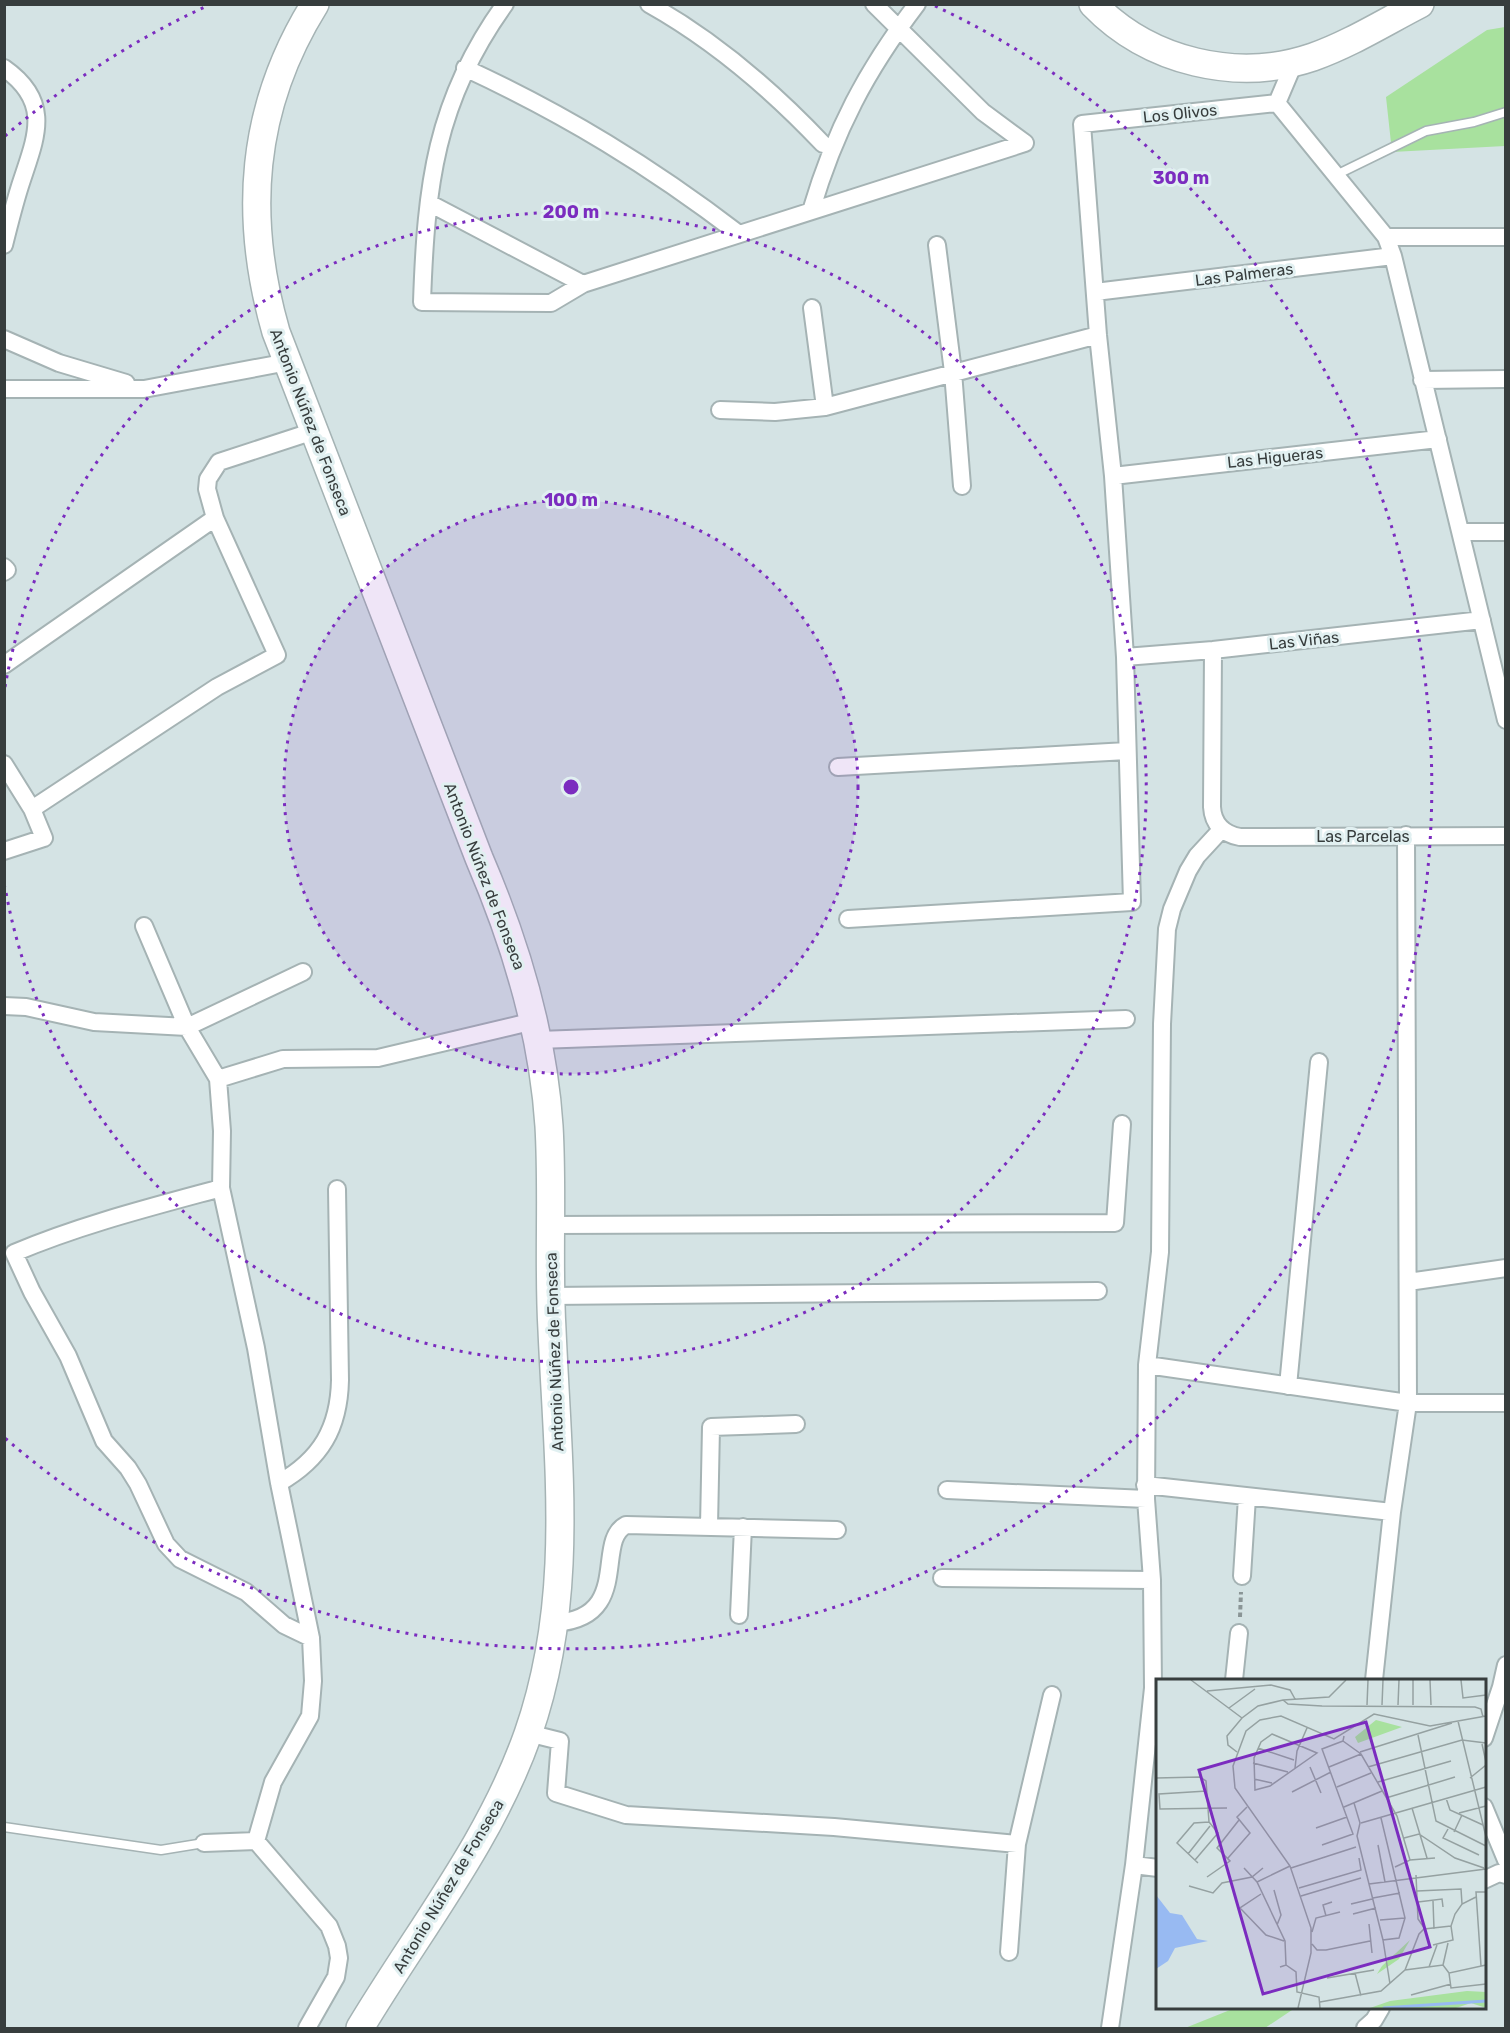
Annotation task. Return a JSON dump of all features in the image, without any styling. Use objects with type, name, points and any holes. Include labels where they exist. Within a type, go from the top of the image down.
[{"type":"main road","name":"Antonio Núñez de Fonseca","points":[[315,4],[292,46],[269,107],[258,171],[256,204],[261,269],[276,332],[498,902],[514,947],[536,1031],[549,1123],[550,1296],[561,1534],[561,1564],[555,1623],[544,1678],[528,1733],[507,1785],[482,1835],[360,2028]]},
{"type":"main road","points":[[1093,4],[1118,27],[1137,39],[1180,58],[1202,64],[1248,68],[1294,63],[1330,51],[1420,4]]},
{"type":"street","points":[[505,4],[486,30],[465,68],[446,116],[438,146],[429,203],[423,260],[422,302],[551,303],[583,284],[1025,143],[983,112],[874,4]]},
{"type":"street","points":[[649,4],[729,57],[762,84],[823,144]]},
{"type":"street","points":[[811,211],[826,163],[841,126],[868,74],[917,4]]},
{"type":"street","points":[[1294,63],[1277,103],[1386,237],[1482,620],[1501,681],[1506,720]]},
{"type":"street","points":[[4,68],[25,87],[35,109],[37,120],[37,132],[10,197],[4,245]]},
{"type":"street","points":[[465,68],[567,118],[616,147],[699,203],[739,234]]},
{"type":"street","name":"Los Olivos","points":[[1095,292],[1082,124],[1277,103]]},
{"type":"street","points":[[429,203],[583,284]]},
{"type":"street","points":[[1386,237],[1506,237]]},
{"type":"street","points":[[938,245],[953,372],[962,486]]},
{"type":"street","name":"Las Palmeras","points":[[1095,292],[1392,256]]},
{"type":"street","points":[[848,919],[1132,902],[1125,657],[1113,476],[1095,292]]},
{"type":"street","points":[[812,308],[825,407]]},
{"type":"street","points":[[720,410],[775,412],[825,407],[1098,335]]},
{"type":"street","points":[[4,339],[59,363],[144,389]]},
{"type":"street","points":[[4,389],[144,389],[288,362]]},
{"type":"street","points":[[1422,380],[1506,379]]},
{"type":"street","points":[[32,809],[217,687],[277,655],[215,519],[207,489],[208,479],[219,462],[314,430]]},
{"type":"street","name":"Las Higueras","points":[[1113,476],[1438,439]]},
{"type":"street","points":[[4,665],[215,519]]},
{"type":"street","points":[[1461,532],[1506,532]]},
{"type":"street","points":[[4,567],[7,570],[4,572]]},
{"type":"street","name":"Las Viñas","points":[[1125,657],[1213,651],[1482,620]]},
{"type":"street","points":[[1110,2028],[1134,1865],[1155,1689],[1152,1580],[1145,1492],[1147,1365],[1160,1252],[1162,1024],[1167,929],[1172,909],[1188,871],[1197,856],[1221,830],[1216,823],[1212,807],[1213,651]]},
{"type":"street","points":[[838,767],[1127,752]]},
{"type":"street","points":[[4,764],[32,809],[45,838],[4,851]]},
{"type":"street","name":"Las Parcelas","points":[[1221,830],[1240,837],[1506,836]]},
{"type":"street","points":[[1374,1679],[1392,1512],[1408,1403],[1406,835]]},
{"type":"street","points":[[144,926],[187,1027],[218,1079],[222,1131],[221,1188],[256,1348],[279,1483],[311,1638],[313,1681],[310,1716],[273,1782],[256,1841]]},
{"type":"street","points":[[4,1005],[26,1007],[94,1022],[187,1027],[303,972]]},
{"type":"street","points":[[218,1079],[283,1059],[378,1058],[536,1031],[1126,1019]]},
{"type":"street","points":[[1288,1386],[1319,1062]]},
{"type":"street","points":[[551,1225],[1115,1223],[1122,1124]]},
{"type":"street","points":[[221,1188],[49,1238],[14,1253],[32,1292],[68,1356],[104,1441],[128,1468],[138,1484],[166,1544],[180,1559],[246,1592],[284,1625],[311,1638]]},
{"type":"street","points":[[279,1483],[307,1463],[318,1451],[330,1432],[337,1410],[340,1380],[337,1189]]},
{"type":"street","points":[[1408,1282],[1506,1268]]},
{"type":"street","points":[[550,1296],[1098,1291]]},
{"type":"street","points":[[1147,1365],[1408,1403],[1506,1403]]},
{"type":"street","points":[[709,1526],[711,1427],[796,1424]]},
{"type":"street","points":[[947,1490],[1145,1492],[1247,1497],[1392,1512]]},
{"type":"street","points":[[1242,1576],[1247,1497]]},
{"type":"street","points":[[555,1623],[577,1619],[587,1614],[599,1601],[607,1585],[614,1540],[621,1527],[630,1524],[837,1530]]},
{"type":"street","points":[[739,1615],[742,1527]]},
{"type":"street","points":[[942,1578],[1152,1580]]},
{"type":"street","points":[[1234,1679],[1239,1633]]},
{"type":"street","points":[[1486,1735],[1506,1665]]},
{"type":"street","points":[[1009,1952],[1017,1844],[1052,1695]]},
{"type":"street","points":[[528,1733],[560,1741],[556,1793],[626,1815],[834,1827],[1017,1844]]},
{"type":"street","points":[[1486,1810],[1506,1860]]},
{"type":"street","points":[[204,1843],[256,1841]]},
{"type":"street","points":[[256,1841],[329,1926],[337,1946],[339,1958],[336,1977],[307,2028]]},
{"type":"street","points":[[1134,1865],[1156,1868]]},
{"type":"street","points":[[1486,1880],[1499,1873],[1506,1875]]},
{"type":"street","points":[[1365,2028],[1380,2009]]},
{"type":"lane","points":[[1336,175],[1426,132],[1474,122],[1506,112]]},
{"type":"lane","points":[[4,1827],[161,1850],[204,1843]]},
{"type":"path","points":[[1239,1633],[1242,1576]]},
{"type":"green space","points":[[1505,27],[1505,146],[1392,152],[1386,97],[1487,30]]},
{"type":"green space","points":[[1232,2009],[1294,2009],[1265,2028],[1185,2028]]}]
